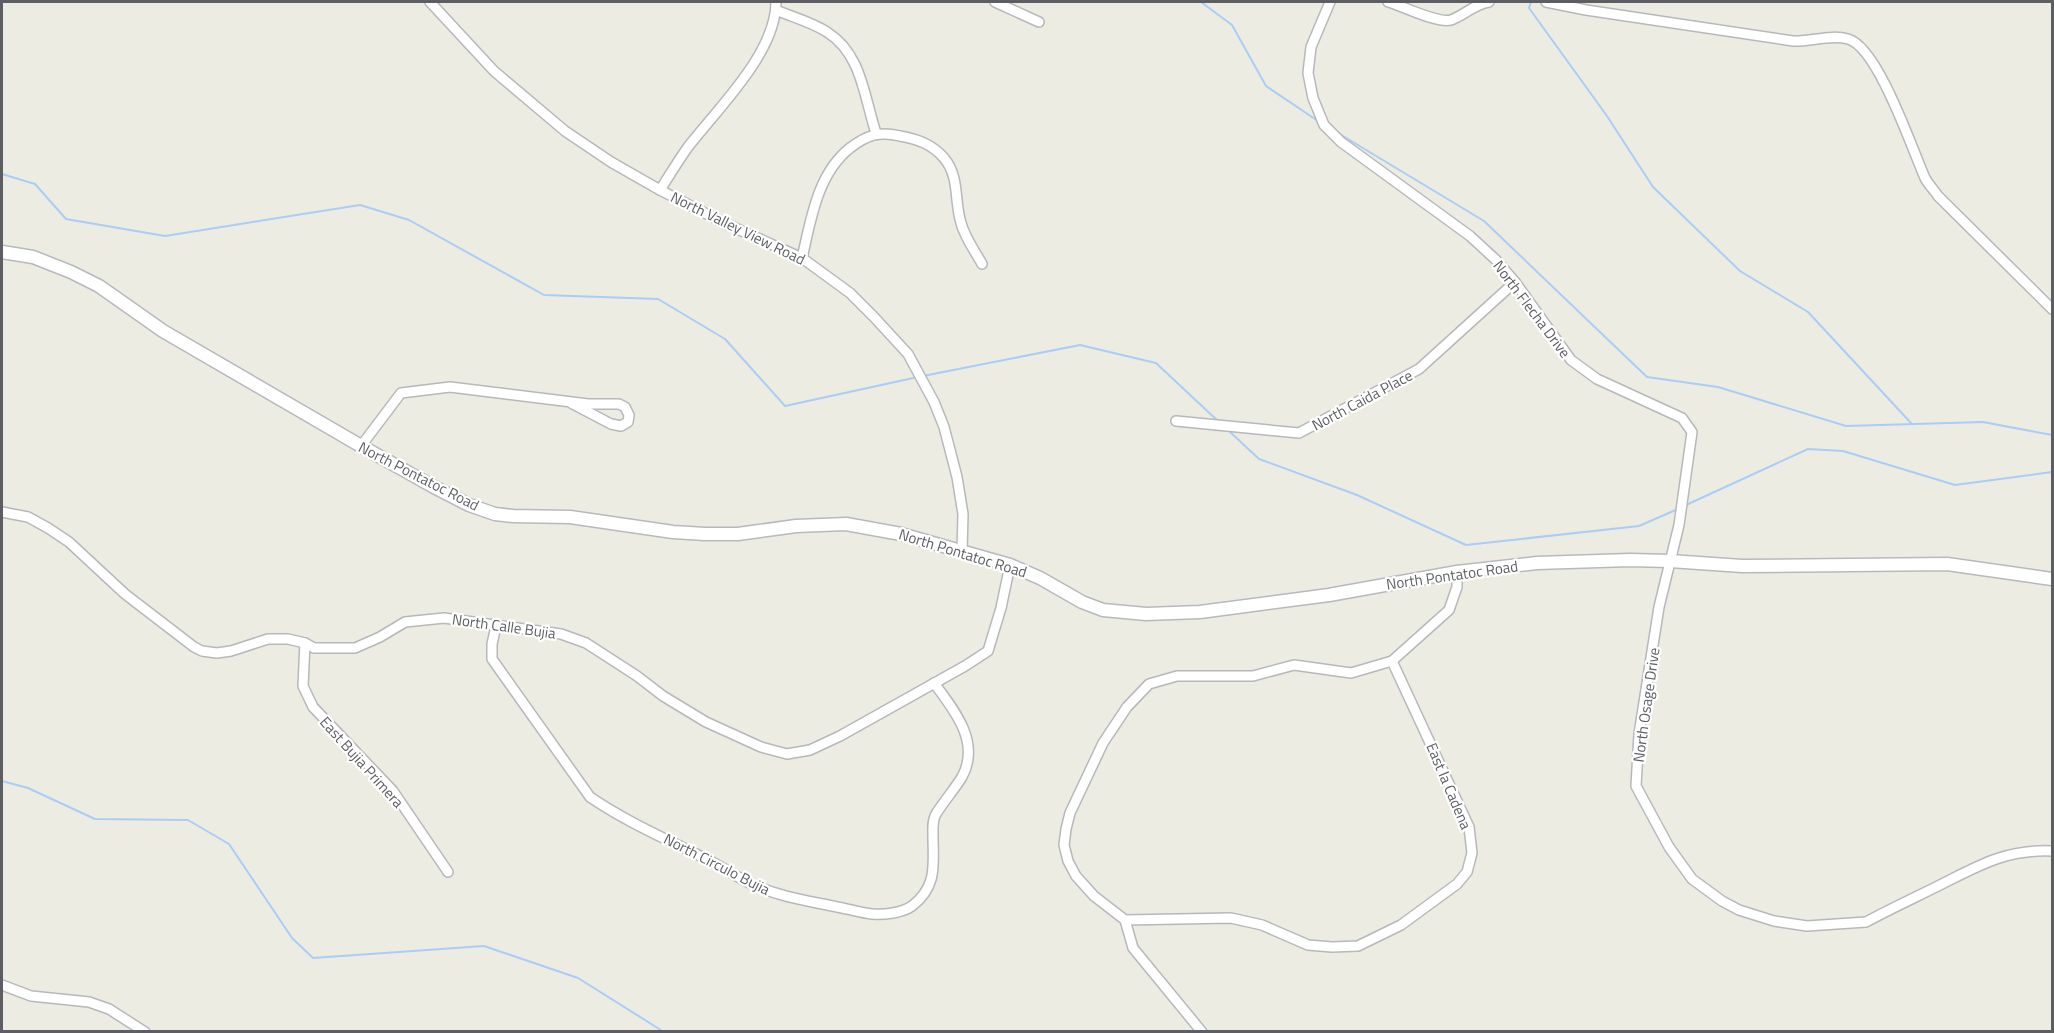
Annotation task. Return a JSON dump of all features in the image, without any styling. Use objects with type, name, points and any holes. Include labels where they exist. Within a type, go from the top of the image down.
[{"type":"street","name":"North Valley View Road","points":[[430,2],[495,71],[565,131],[611,162],[660,190],[724,223],[802,258],[850,293],[873,316],[908,354],[924,380],[944,427],[957,477],[963,514],[962,551]]},
{"type":"street","points":[[995,2],[1039,22]]},
{"type":"street","name":"North Flecha Drive","points":[[1330,2],[1311,46],[1308,73],[1313,98],[1324,125],[1348,148],[1470,236],[1495,259],[1515,282],[1571,360],[1597,380],[1682,418],[1692,432],[1679,525],[1670,561]]},
{"type":"street","points":[[1388,2],[1436,20],[1450,21],[1478,3],[1489,2]]},
{"type":"street","points":[[1546,2],[1779,39],[1810,41],[1843,38],[1854,42],[1869,59],[1896,106],[1926,180],[2052,309]]},
{"type":"street","points":[[660,190],[687,149],[749,72],[759,54],[776,6],[826,30],[843,43],[855,62],[876,133]]},
{"type":"street","points":[[802,258],[824,179],[837,158],[856,143],[876,133],[915,138],[935,150],[944,159],[956,184],[961,224],[982,264]]},
{"type":"street","name":"North Pontatoc Road","points":[[2,252],[33,257],[99,286],[163,331],[361,446],[469,505],[495,514],[570,517],[673,532],[705,534],[738,534],[796,526],[846,524],[901,534],[1010,565],[1040,578],[1082,602],[1103,610],[1146,614],[1200,612],[1329,595],[1457,572],[1537,563],[1630,560],[1742,567],[1947,564],[2052,579]]},
{"type":"street","name":"North Caida Place","points":[[1176,421],[1299,433],[1419,369],[1515,282]]},
{"type":"street","points":[[361,446],[401,393],[450,387],[571,402],[619,404],[625,407],[629,415],[628,423],[621,426],[611,424],[571,402]]},
{"type":"street","name":"North Calle Bujia","points":[[2,512],[28,517],[69,542],[125,594],[202,651],[217,653],[231,651],[268,639],[288,639],[314,648],[355,648],[405,622],[434,618],[561,633],[586,643],[638,676],[663,696],[706,722],[761,747],[787,754],[810,750],[840,736],[988,651],[1001,608],[1010,565]]},
{"type":"street","name":"North Osage Drive","points":[[1670,561],[1659,607],[1641,727],[1636,786],[1669,847],[1692,879],[1722,901],[1739,910],[1774,921],[1807,926],[1853,924],[1866,922],[1958,875],[2011,853],[2052,851]]},
{"type":"street","points":[[1202,1032],[1133,948],[1125,920],[1094,896],[1076,876],[1068,861],[1064,845],[1075,799],[1103,742],[1127,707],[1149,684],[1177,676],[1253,676],[1294,665],[1351,673],[1392,661],[1449,610],[1457,587],[1457,572]]},
{"type":"street","name":"North Circulo Bujia","points":[[496,626],[492,644],[492,659],[590,797],[609,810],[752,885],[801,900],[872,914],[891,913],[911,907],[927,889],[933,877],[935,862],[933,819],[962,776],[969,756],[968,737],[959,719],[934,683]]},
{"type":"street","name":"East Bujia Primera","points":[[305,643],[303,686],[313,707],[393,792],[448,872]]},
{"type":"street","name":"East la Cadena","points":[[1125,920],[1231,918],[1262,925],[1308,945],[1332,948],[1358,946],[1401,925],[1458,884],[1467,872],[1472,852],[1469,827],[1392,661]]},
{"type":"street","points":[[2,985],[31,996],[89,1002],[109,1009],[145,1032]]},
{"type":"waterway","points":[[1201,2],[1232,25],[1266,86],[1318,121]]},
{"type":"waterway","points":[[1531,2],[1529,8],[1607,116],[1653,187],[1740,271],[1808,312],[1911,423]]},
{"type":"waterway","points":[[1338,133],[1484,221],[1647,377],[1718,387],[1846,426],[1983,422],[2052,435]]},
{"type":"waterway","points":[[2,174],[35,184],[66,219],[165,236],[360,205],[409,220],[544,295],[658,299],[725,339],[785,406],[918,377]]},
{"type":"waterway","points":[[923,376],[1080,345],[1156,363],[1219,422]]},
{"type":"waterway","points":[[1228,430],[1259,459],[1357,495],[1466,545],[1639,526],[1678,509]]},
{"type":"waterway","points":[[1686,505],[1808,449],[1843,451],[1955,485],[2052,472]]},
{"type":"waterway","points":[[2,781],[28,788],[95,819],[188,820],[229,844],[292,938],[313,958],[484,946],[578,978],[664,1032]]}]
